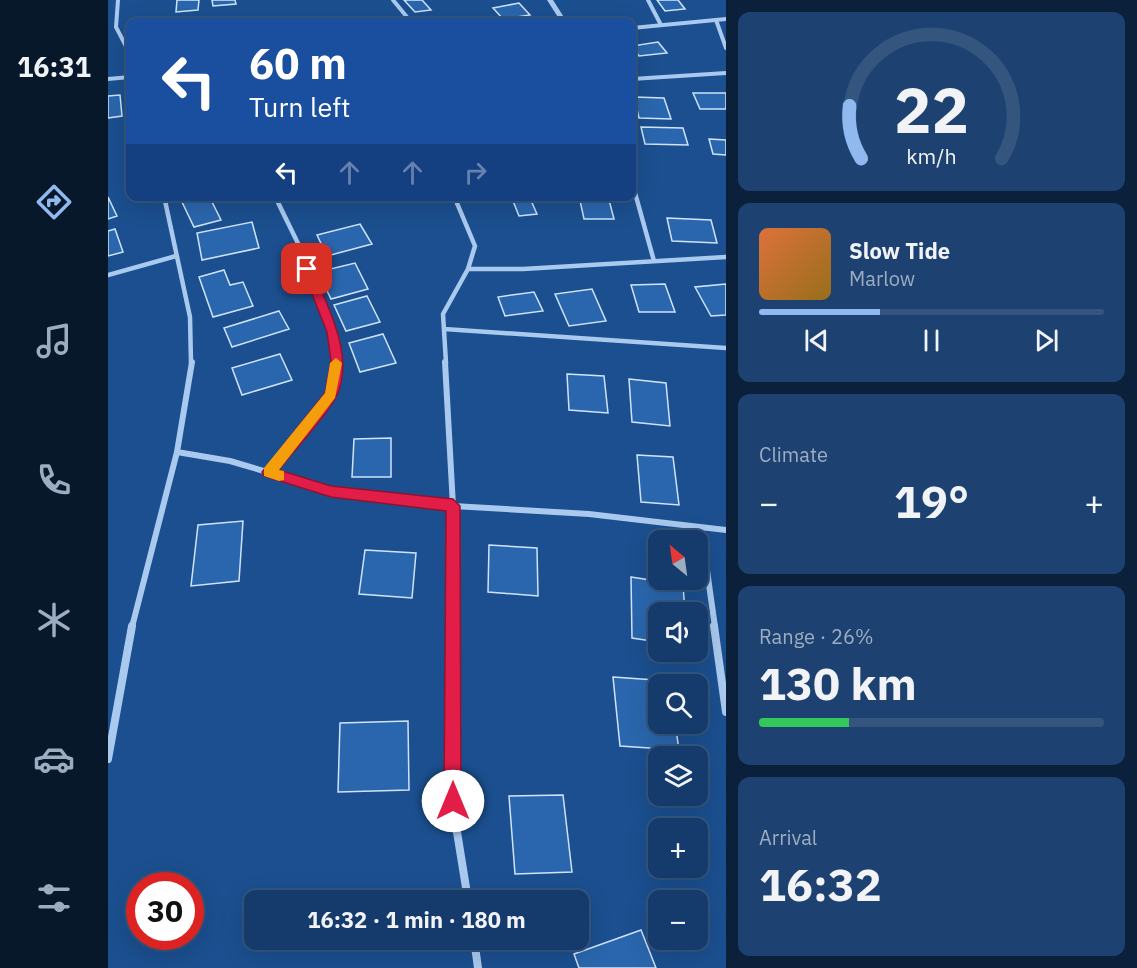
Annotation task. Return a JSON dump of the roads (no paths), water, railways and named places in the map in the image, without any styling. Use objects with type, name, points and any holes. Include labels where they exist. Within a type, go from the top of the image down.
[{"type":"street","points":[[118,0],[116,27],[126,46]]},
{"type":"street","points":[[393,0],[408,18]]},
{"type":"street","points":[[550,0],[561,18]]},
{"type":"street","points":[[648,0],[661,25]]},
{"type":"street","points":[[636,28],[726,19]]},
{"type":"street","points":[[716,20],[726,48]]},
{"type":"street","points":[[636,79],[726,73]]},
{"type":"street","points":[[108,79],[126,78]]},
{"type":"street","points":[[636,196],[654,261]]},
{"type":"street","points":[[108,759],[126,650],[177,452],[192,359],[190,317],[165,201]]},
{"type":"street","points":[[269,472],[331,395],[337,361],[333,332],[277,201]]},
{"type":"street","points":[[456,201],[475,246],[468,269],[443,314],[453,506],[453,801],[466,890]]},
{"type":"street","points":[[108,274],[176,256]]},
{"type":"street","points":[[468,269],[523,269],[726,257]]},
{"type":"street","points":[[444,329],[726,348]]},
{"type":"street","points":[[177,452],[230,461],[331,491],[453,506],[589,514],[726,530]]},
{"type":"street","points":[[701,528],[726,712]]},
{"type":"street","points":[[476,950],[478,968]]}]
